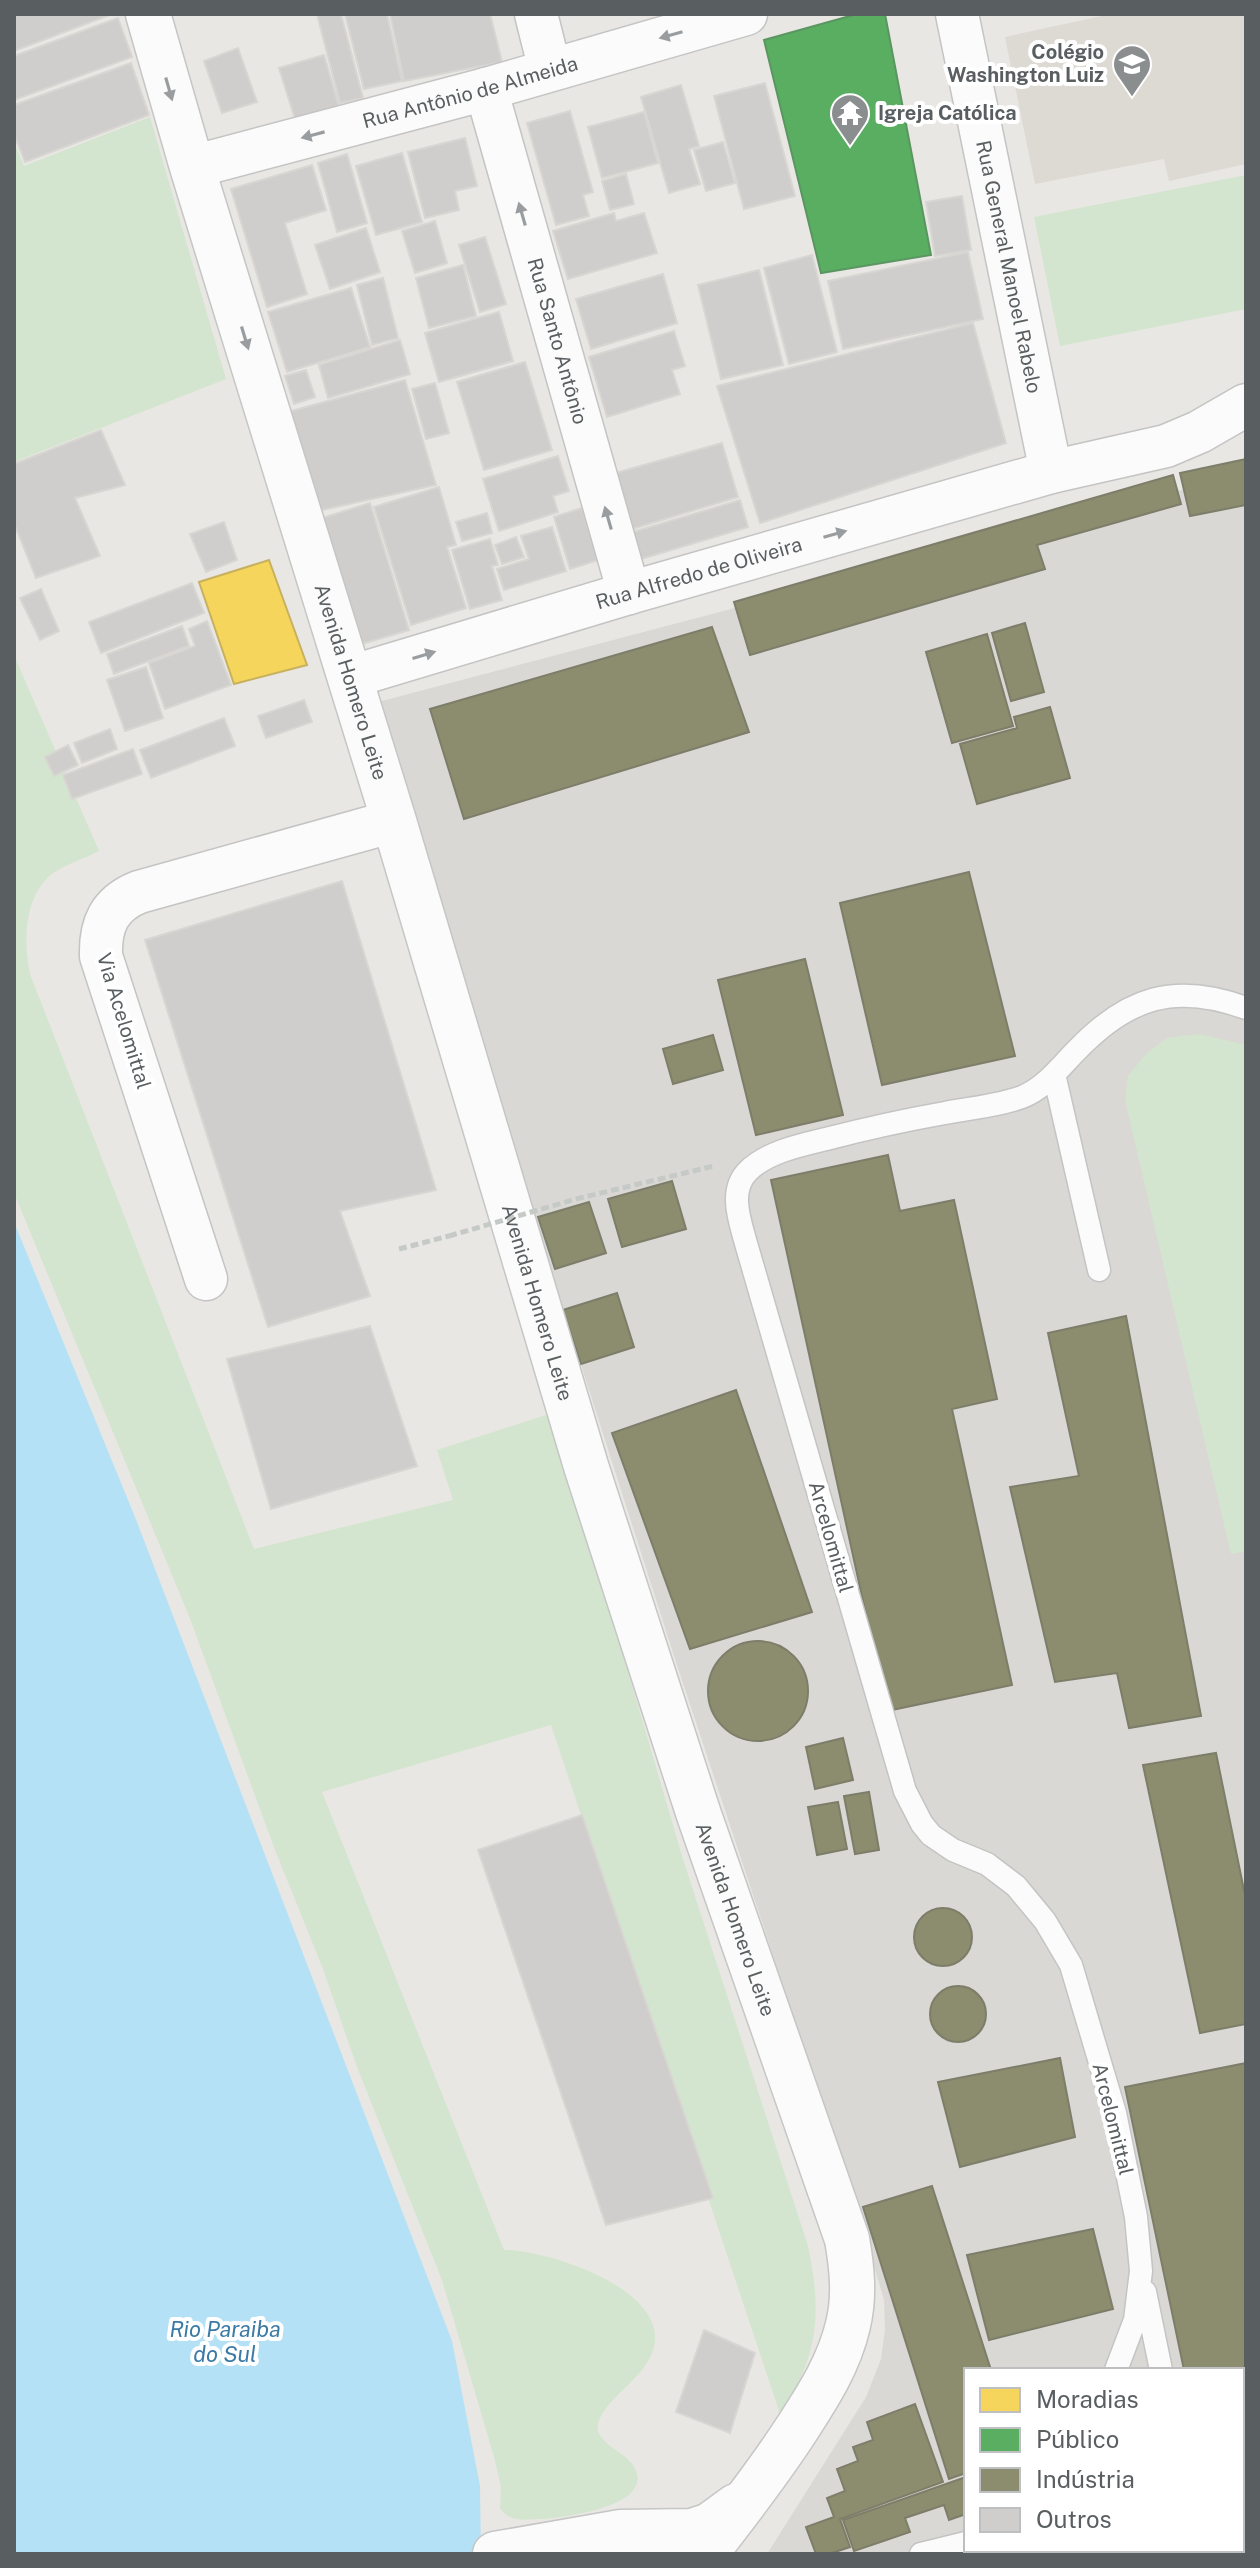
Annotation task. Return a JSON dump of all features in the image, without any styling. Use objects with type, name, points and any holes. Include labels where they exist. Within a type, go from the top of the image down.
[{"type":"street","name":"Avenida Homero Leite","points":[[148,14],[192,167],[394,821],[586,1466],[698,1812],[847,2239],[852,2268],[852,2304],[838,2357],[823,2388],[762,2483],[705,2554]]},
{"type":"street","points":[[536,14],[550,70]]},
{"type":"street","name":"Rua Antônio de Almeida","points":[[192,167],[486,89],[746,14]]},
{"type":"street","name":"Rua General Manoel Rabelo","points":[[957,14],[1056,471]]},
{"type":"street","name":"Rua Santo Antônio","points":[[486,89],[629,593]]},
{"type":"street","name":"Rua Alfredo de Oliveira","points":[[350,677],[629,593],[1056,471],[1166,446],[1199,432],[1246,405]]},
{"type":"street","name":"Via Acelomittal","points":[[206,1279],[101,956],[102,931],[106,921],[117,904],[139,892],[394,821]]},
{"type":"street","points":[[519,2553],[621,2532],[692,2531],[728,2515],[762,2483]]},
{"type":"street","points":[[621,2532],[651,2539],[683,2554]]},
{"type":"lane","name":"Arcelomittal","points":[[1117,2368],[1135,2320],[1141,2271],[1136,2217],[1115,2113],[1071,1965],[1045,1921],[1016,1886],[987,1864],[953,1850],[931,1835],[905,1791],[737,1206],[738,1187],[746,1173],[760,1163],[797,1146],[898,1121],[1011,1101],[1033,1092],[1121,1012],[1152,999],[1178,995],[1204,996],[1246,1008]]},
{"type":"lane","points":[[1054,1074],[1099,1270]]},
{"type":"lane","points":[[1141,2271],[1161,2368]]},
{"type":"lane","points":[[921,2554],[964,2543]]},
{"type":"path","points":[[399,1249],[576,1199],[723,1164]]},
{"type":"shaded area","name":"Colégio Washington Luiz","points":[[1111,14],[1246,14],[1246,164],[1169,181],[1164,159],[1035,184],[1005,37]]},
{"type":"shaded area","points":[[1246,473],[1246,2554],[767,2554],[866,2397],[881,2359],[885,2329],[884,2300],[429,889],[378,702]]},
{"type":"green space","points":[[150,117],[226,379],[14,462],[14,142],[24,166]]},
{"type":"green space","points":[[1246,175],[1246,309],[1060,346],[1034,217]]},
{"type":"green space","points":[[14,655],[99,851],[53,873],[36,894],[28,920],[30,974],[254,1549],[453,1500],[437,1450],[552,1413],[683,1859],[808,2246],[815,2292],[814,2333],[803,2373],[780,2414],[551,1725],[322,1792],[504,2250],[547,2257],[600,2276],[624,2290],[642,2307],[653,2326],[654,2347],[650,2358],[612,2401],[599,2421],[601,2436],[629,2460],[638,2479],[633,2490],[622,2500],[606,2507],[525,2520],[514,2519],[500,2508],[501,2487],[494,2457],[442,2280],[357,2067],[189,1616],[14,1193]]},
{"type":"green space","points":[[1199,1034],[1246,1045],[1246,1551],[1231,1554],[1125,1100],[1128,1076],[1147,1053],[1167,1038]]},
{"type":"water","name":"Rio Paraiba do Sul","points":[[14,1222],[135,1517],[452,2341],[480,2486],[481,2554],[14,2554]]},
{"type":"building: Moradias","points":[[269,560],[307,665],[234,684],[199,582]]},
{"type":"building: Público","name":"Igreja Católica","points":[[857,14],[885,14],[931,255],[821,273],[764,40]]},
{"type":"building: Indústria","points":[[1246,459],[1246,505],[1190,516],[1180,473]]},
{"type":"building: Indústria","points":[[1173,475],[1181,504],[1037,545],[1045,569],[750,655],[734,602]]},
{"type":"building: Indústria","points":[[1025,623],[1044,692],[1011,701],[992,633]]},
{"type":"building: Indústria","points":[[712,627],[749,732],[464,819],[430,709]]},
{"type":"building: Indústria","points":[[987,634],[1013,726],[952,743],[926,652]]},
{"type":"building: Indústria","points":[[1050,707],[1070,778],[977,804],[960,744],[1017,728],[1014,717]]},
{"type":"building: Indústria","points":[[969,872],[1015,1056],[882,1085],[840,903]]},
{"type":"building: Indústria","points":[[805,959],[843,1115],[756,1135],[718,980]]},
{"type":"building: Indústria","points":[[713,1035],[723,1070],[673,1084],[663,1049]]},
{"type":"building: Indústria","points":[[888,1155],[900,1211],[954,1200],[997,1399],[952,1409],[1012,1685],[887,1711],[771,1180]]},
{"type":"building: Indústria","points":[[672,1181],[686,1229],[622,1247],[608,1199]]},
{"type":"building: Indústria","points":[[589,1202],[606,1253],[555,1269],[538,1217]]},
{"type":"building: Indústria","points":[[617,1293],[634,1347],[581,1364],[563,1310]]},
{"type":"building: Indústria","points":[[1126,1316],[1201,1716],[1129,1728],[1117,1673],[1055,1682],[1010,1487],[1079,1476],[1048,1333]]},
{"type":"building: Indústria","points":[[736,1390],[812,1612],[690,1649],[612,1433]]},
{"type":"building: Indústria","points":[[758,1641],[786,1649],[800,1663],[808,1691],[800,1719],[786,1733],[758,1741],[730,1733],[716,1719],[708,1691],[716,1663],[730,1649]]},
{"type":"building: Indústria","points":[[843,1738],[853,1780],[815,1789],[806,1747]]},
{"type":"building: Indústria","points":[[1216,1753],[1246,1900],[1246,2024],[1200,2033],[1143,1765]]},
{"type":"building: Indústria","points":[[869,1792],[879,1850],[855,1854],[844,1796]]},
{"type":"building: Indústria","points":[[838,1802],[847,1849],[817,1855],[808,1807]]},
{"type":"building: Indústria","points":[[943,1908],[964,1916],[972,1937],[964,1958],[943,1966],[922,1958],[914,1937],[922,1916]]},
{"type":"building: Indústria","points":[[958,1986],[978,1994],[986,2014],[978,2034],[958,2042],[938,2034],[930,2014],[938,1994]]},
{"type":"building: Indústria","points":[[1060,2058],[1075,2137],[960,2167],[938,2082]]},
{"type":"building: Indústria","points":[[1246,2063],[1246,2554],[1221,2554],[1244,2552],[1244,2368],[1184,2368],[1125,2087]]},
{"type":"building: Indústria","points":[[932,2186],[990,2368],[964,2368],[964,2474],[949,2479],[863,2207]]},
{"type":"building: Indústria","points":[[1093,2229],[1113,2309],[989,2340],[967,2255]]},
{"type":"building: Indústria","points":[[915,2404],[943,2482],[840,2519],[850,2547],[829,2554],[816,2554],[806,2527],[834,2517],[827,2498],[845,2491],[837,2469],[858,2461],[853,2447],[873,2440],[867,2422]]},
{"type":"building: Indústria","points":[[964,2478],[964,2515],[949,2520],[944,2505],[905,2518],[910,2532],[854,2551],[843,2520]]},
{"type":"building: Outros","points":[[14,14],[112,14],[14,51]]},
{"type":"building: Outros","points":[[317,14],[341,14],[363,98],[340,103]]},
{"type":"building: Outros","points":[[345,14],[387,14],[402,81],[364,89]]},
{"type":"building: Outros","points":[[390,14],[490,14],[502,62],[404,81]]},
{"type":"building: Outros","points":[[118,18],[132,57],[14,100],[14,56]]},
{"type":"building: Outros","points":[[238,48],[257,102],[222,113],[204,61]]},
{"type":"building: Outros","points":[[324,55],[339,106],[295,119],[279,68]]},
{"type":"building: Outros","points":[[131,63],[149,115],[25,162],[14,134],[14,105]]},
{"type":"building: Outros","points":[[765,83],[795,196],[744,209],[714,96]]},
{"type":"building: Outros","points":[[681,85],[699,146],[689,149],[700,184],[669,193],[641,97]]},
{"type":"building: Outros","points":[[570,111],[593,192],[583,195],[589,216],[556,225],[527,123]]},
{"type":"building: Outros","points":[[644,112],[658,163],[602,178],[588,127]]},
{"type":"building: Outros","points":[[465,138],[477,186],[455,191],[459,210],[425,218],[408,152]]},
{"type":"building: Outros","points":[[723,142],[735,183],[706,191],[694,150]]},
{"type":"building: Outros","points":[[402,153],[422,222],[376,235],[356,166]]},
{"type":"building: Outros","points":[[347,154],[367,223],[337,232],[318,163]]},
{"type":"building: Outros","points":[[312,165],[326,210],[285,223],[307,294],[267,307],[231,189]]},
{"type":"building: Outros","points":[[626,174],[634,204],[610,210],[602,181]]},
{"type":"building: Outros","points":[[962,196],[971,250],[935,256],[926,202]]},
{"type":"building: Outros","points":[[614,213],[616,221],[644,213],[657,253],[568,279],[553,231]]},
{"type":"building: Outros","points":[[435,221],[447,263],[415,273],[402,231]]},
{"type":"building: Outros","points":[[366,228],[380,272],[330,289],[315,245]]},
{"type":"building: Outros","points":[[485,237],[506,304],[480,312],[459,245]]},
{"type":"building: Outros","points":[[968,252],[983,319],[843,349],[828,281]]},
{"type":"building: Outros","points":[[812,255],[837,352],[789,364],[764,268]]},
{"type":"building: Outros","points":[[463,265],[476,316],[429,328],[416,278]]},
{"type":"building: Outros","points":[[759,270],[783,365],[721,379],[698,285]]},
{"type":"building: Outros","points":[[663,274],[677,323],[591,349],[576,299]]},
{"type":"building: Outros","points":[[383,278],[398,338],[372,345],[357,285]]},
{"type":"building: Outros","points":[[351,288],[370,347],[287,372],[268,312]]},
{"type":"building: Outros","points":[[499,312],[513,361],[439,382],[425,333]]},
{"type":"building: Outros","points":[[973,323],[1006,443],[760,523],[717,386]]},
{"type":"building: Outros","points":[[674,331],[685,366],[672,370],[680,394],[607,417],[589,357]]},
{"type":"building: Outros","points":[[400,340],[410,374],[328,398],[319,365]]},
{"type":"building: Outros","points":[[525,362],[552,450],[484,470],[457,382]]},
{"type":"building: Outros","points":[[306,370],[315,397],[294,404],[285,376]]},
{"type":"building: Outros","points":[[405,380],[436,485],[317,511],[284,413]]},
{"type":"building: Outros","points":[[435,383],[449,433],[426,439],[412,389]]},
{"type":"building: Outros","points":[[101,430],[125,485],[75,498],[100,556],[36,578],[14,523],[14,464]]},
{"type":"building: Outros","points":[[722,443],[738,497],[629,530],[612,474]]},
{"type":"building: Outros","points":[[558,456],[569,491],[553,496],[558,512],[499,531],[483,479]]},
{"type":"building: Outros","points":[[439,487],[456,545],[447,547],[466,608],[411,625],[374,507]]},
{"type":"building: Outros","points":[[740,500],[748,527],[641,559],[633,532]]},
{"type":"building: Outros","points":[[370,503],[409,630],[355,646],[316,520]]},
{"type":"building: Outros","points":[[582,508],[598,560],[570,569],[554,517]]},
{"type":"building: Outros","points":[[487,513],[492,533],[462,541],[456,522]]},
{"type":"building: Outros","points":[[224,522],[237,560],[206,572],[190,534]]},
{"type":"building: Outros","points":[[552,527],[566,571],[504,590],[497,569],[529,559],[521,536]]},
{"type":"building: Outros","points":[[516,537],[524,557],[502,564],[495,545]]},
{"type":"building: Outros","points":[[490,539],[498,565],[492,566],[502,600],[470,609],[452,550]]},
{"type":"building: Outros","points":[[192,583],[204,613],[101,653],[89,622]]},
{"type":"building: Outros","points":[[41,589],[59,631],[40,640],[20,598]]},
{"type":"building: Outros","points":[[207,621],[231,685],[165,709],[149,663],[195,646],[189,629]]},
{"type":"building: Outros","points":[[182,626],[189,646],[114,674],[107,654]]},
{"type":"building: Outros","points":[[146,667],[163,718],[125,731],[107,680]]},
{"type":"building: Outros","points":[[304,700],[312,722],[266,738],[258,716]]},
{"type":"building: Outros","points":[[224,718],[235,746],[151,778],[140,750]]},
{"type":"building: Outros","points":[[110,729],[117,749],[82,763],[74,743]]},
{"type":"building: Outros","points":[[68,745],[78,765],[54,776],[45,757]]},
{"type":"building: Outros","points":[[133,749],[142,774],[72,799],[63,775]]},
{"type":"building: Outros","points":[[342,881],[436,1190],[340,1211],[370,1296],[268,1327],[145,940]]},
{"type":"building: Outros","points":[[370,1326],[417,1466],[271,1509],[227,1359]]},
{"type":"building: Outros","points":[[582,1815],[713,2198],[606,2225],[478,1850]]},
{"type":"building: Outros","points":[[704,2330],[755,2353],[730,2433],[676,2412]]},
{"type":"place","name":"Colégio Washington Luiz","points":[[1132,98]]},
{"type":"place","name":"Igreja Católica","points":[[850,147]]}]
